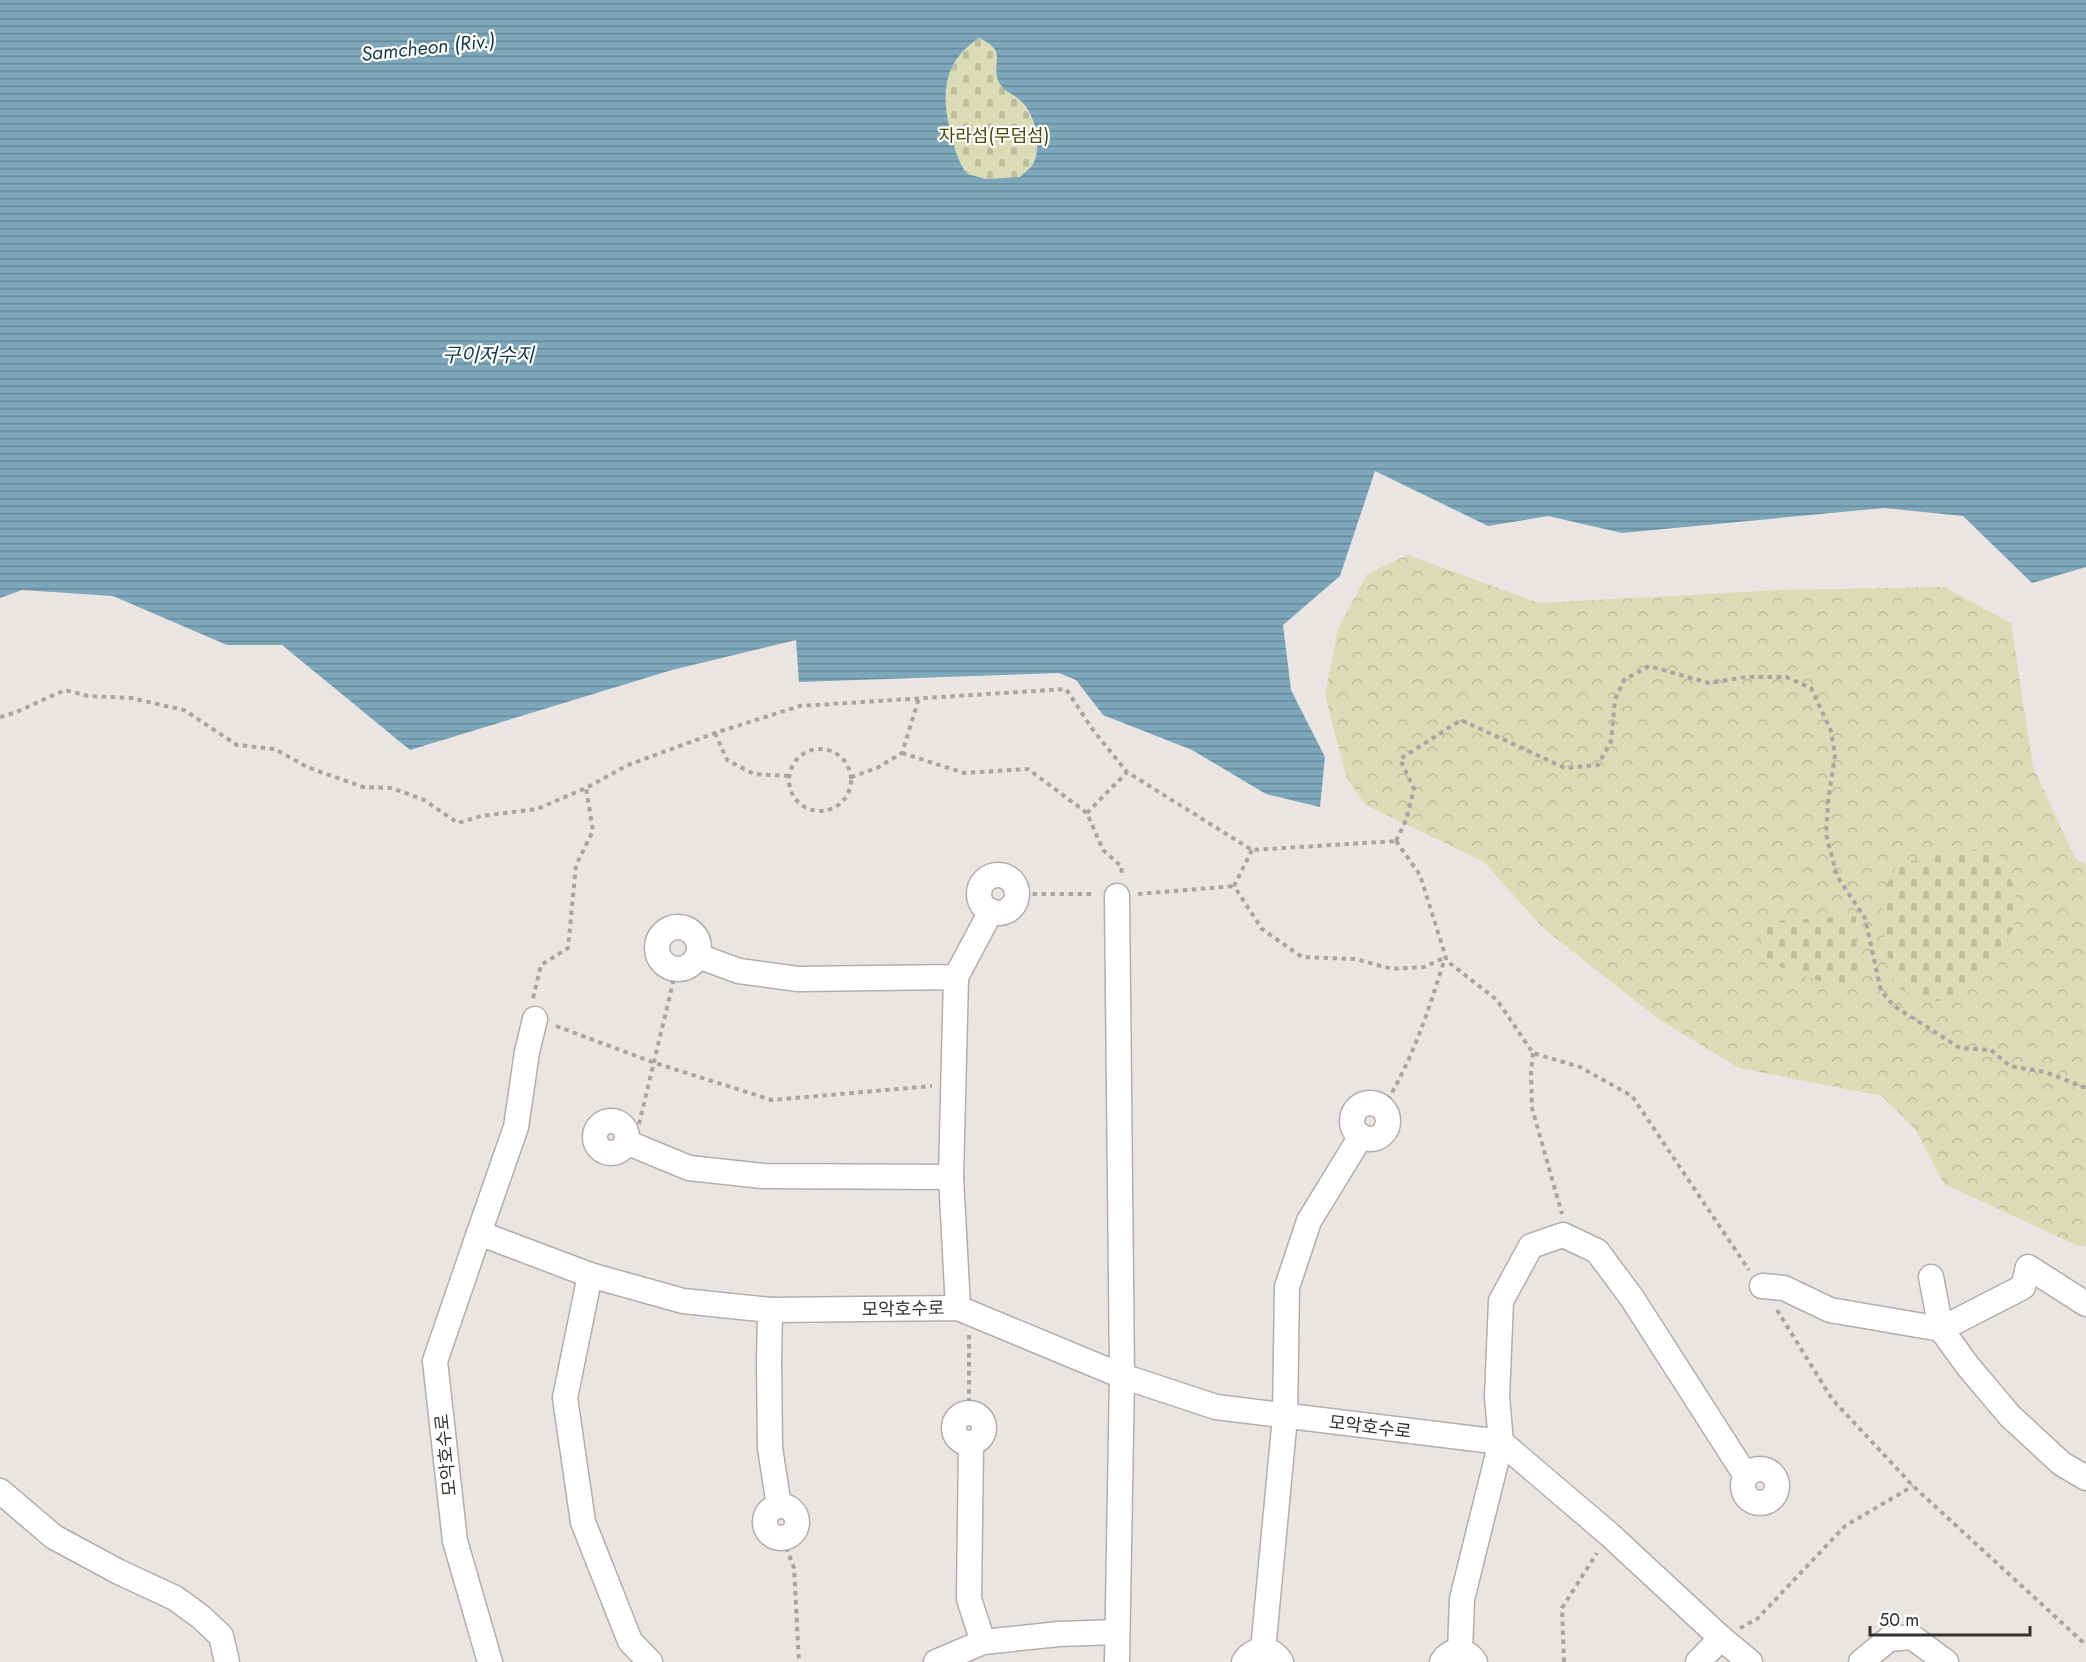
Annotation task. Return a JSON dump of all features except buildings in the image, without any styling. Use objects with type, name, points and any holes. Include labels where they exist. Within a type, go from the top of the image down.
[{"type":"street","points":[[1001,875],[1012,881],[1017,892],[1016,899],[1009,909],[991,911],[979,898],[981,885],[989,877],[1001,875]]},
{"type":"street","points":[[1116,1662],[1122,1376],[1117,897]]},
{"type":"street","points":[[967,1312],[951,1178],[956,977],[991,911]]},
{"type":"street","points":[[678,927],[691,931],[698,943],[698,956],[689,967],[676,970],[663,964],[656,951],[659,937],[664,932],[678,927]]},
{"type":"street","points":[[698,956],[740,971],[798,979],[956,977]]},
{"type":"street","points":[[479,1233],[516,1126],[526,1052],[535,1019]]},
{"type":"street","points":[[1263,1658],[1285,1417],[1287,1287],[1309,1221],[1361,1136],[1352,1119],[1357,1108],[1373,1103],[1383,1108]]},
{"type":"street","points":[[629,1144],[689,1168],[763,1176],[951,1178]]},
{"type":"street","name":"모악호수로","points":[[490,1662],[455,1541],[435,1361],[479,1233],[590,1275],[683,1301],[770,1310],[967,1312],[1122,1376],[1216,1407],[1501,1442]]},
{"type":"street","points":[[1459,1658],[1462,1599],[1501,1442],[1497,1397],[1501,1301],[1531,1246],[1563,1235],[1597,1251],[1632,1298],[1746,1476]]},
{"type":"street","points":[[1762,1286],[1784,1288],[1830,1310],[1941,1329],[2023,1287],[2028,1267],[2086,1304]]},
{"type":"street","points":[[590,1275],[565,1398],[581,1511],[583,1522],[630,1641],[650,1662]]},
{"type":"street","points":[[1931,1277],[1941,1329],[1967,1365],[2010,1416],[2062,1464],[2086,1478]]},
{"type":"street","points":[[770,1310],[770,1448],[778,1506],[766,1516],[766,1527],[772,1536],[783,1539]]},
{"type":"street","points":[[969,1413],[960,1415],[954,1424],[954,1429],[961,1441],[971,1443],[969,1599],[983,1642]]},
{"type":"street","points":[[1501,1442],[1610,1535],[1750,1662]]},
{"type":"street","points":[[0,1491],[54,1537],[119,1572],[175,1598],[201,1617],[221,1636],[227,1662]]},
{"type":"street","points":[[936,1662],[983,1642],[1059,1634],[1117,1632]]},
{"type":"street","points":[[1861,1662],[1889,1639],[1912,1637],[1946,1662]]},
{"type":"street","points":[[1698,1662],[1721,1638]]},
{"type":"path","points":[[1396,841],[1406,820],[1414,789],[1400,759],[1461,720],[1565,768],[1598,765],[1611,741],[1615,700],[1624,680],[1649,666],[1709,683],[1746,677],[1786,677],[1810,688],[1832,731],[1835,755],[1826,834],[1837,876],[1865,918],[1881,991],[1894,1006],[1960,1048],[1991,1050],[2010,1066],[2045,1072],[2086,1088]]},
{"type":"path","points":[[0,717],[15,713],[65,690],[88,696],[130,698],[184,710],[237,745],[275,749],[307,767],[363,787],[392,788],[424,800],[458,823],[481,816],[537,808],[586,788],[628,765],[800,705],[1066,689],[1093,730],[1127,772],[1252,850],[1396,841]]},
{"type":"path","points":[[850,777],[877,768],[902,753],[919,698]]},
{"type":"path","points":[[715,733],[728,760],[754,774],[789,776]]},
{"type":"path","points":[[825,749],[842,758],[848,767],[850,777],[850,787],[846,797],[829,810],[819,811],[808,809],[793,796],[789,776],[797,758],[805,752],[825,749]]},
{"type":"path","points":[[902,753],[964,773],[1028,769],[1087,813],[1103,850],[1122,867],[1117,897]]},
{"type":"path","points":[[1087,813],[1127,772]]},
{"type":"path","points":[[586,788],[593,831],[576,865],[568,948],[541,965],[533,995],[535,1019],[655,1063],[772,1101],[954,1084]]},
{"type":"path","points":[[1396,841],[1420,875],[1447,961],[1497,1000],[1533,1053],[1580,1067],[1632,1096],[1741,1259],[1762,1286],[1832,1399],[1913,1486],[2086,1645]]},
{"type":"path","points":[[1234,886],[1252,850]]},
{"type":"path","points":[[1016,899],[1024,894],[1096,894],[1117,897],[1234,886]]},
{"type":"path","points":[[1234,886],[1262,929],[1302,957],[1356,959],[1392,969],[1424,967],[1446,957]]},
{"type":"path","points":[[1383,1108],[1397,1086],[1420,1036],[1446,957]]},
{"type":"path","points":[[629,1144],[655,1063],[676,970]]},
{"type":"path","points":[[1533,1053],[1532,1108],[1561,1211],[1576,1241]]},
{"type":"path","points":[[967,1312],[969,1413]]},
{"type":"path","points":[[1721,1638],[1757,1619],[1845,1526],[1913,1486]]},
{"type":"path","points":[[1564,1662],[1562,1608],[1589,1562],[1610,1535]]},
{"type":"path","points":[[783,1539],[794,1568],[799,1662]]},
{"type":"green space","name":"자라섬(무덤섬)","points":[[979,38],[991,44],[998,56],[996,69],[1011,95],[1022,102],[1032,119],[1038,140],[1033,164],[1021,177],[986,179],[967,174],[954,147],[947,116],[948,78],[959,57]]},
{"type":"green space","points":[[1408,555],[1539,603],[1780,590],[1944,587],[2011,623],[2033,767],[2075,858],[2086,865],[2086,1246],[2076,1245],[1944,1184],[1915,1129],[1882,1096],[1739,1068],[1660,1020],[1544,929],[1484,862],[1366,805],[1347,779],[1325,695],[1338,629],[1367,574]],"holes":[[[1955,851],[1895,985],[1890,960],[1899,864]]]},
{"type":"green space","points":[[1989,848],[2005,862],[2015,891],[2014,927],[1998,954],[1962,996],[1927,1003],[1895,986],[1882,920],[1885,893],[1892,874],[1899,864],[1955,851]]},
{"type":"green space","points":[[1856,916],[1857,987],[1843,989],[1769,962],[1759,940],[1763,922]]},
{"type":"water","name":"구이저수지","points":[[0,0],[2086,0],[2086,567],[2032,583],[1963,516],[1884,508],[1622,533],[1548,516],[1488,526],[1375,471],[1340,576],[1283,625],[1291,690],[1325,757],[1320,807],[1266,794],[1192,750],[1103,715],[1076,680],[1059,673],[799,682],[796,640],[672,670],[410,750],[282,645],[227,645],[113,596],[22,590],[0,598]],"holes":[[[979,38],[989,43],[997,53],[996,70],[1000,84],[1022,102],[1034,123],[1037,140],[1036,156],[1032,166],[1020,177],[986,179],[967,174],[958,158],[950,130],[946,90],[952,67],[967,47]]]},
{"type":"water label","name":"Samcheon (Riv.)","points":[[428,47]]}]
